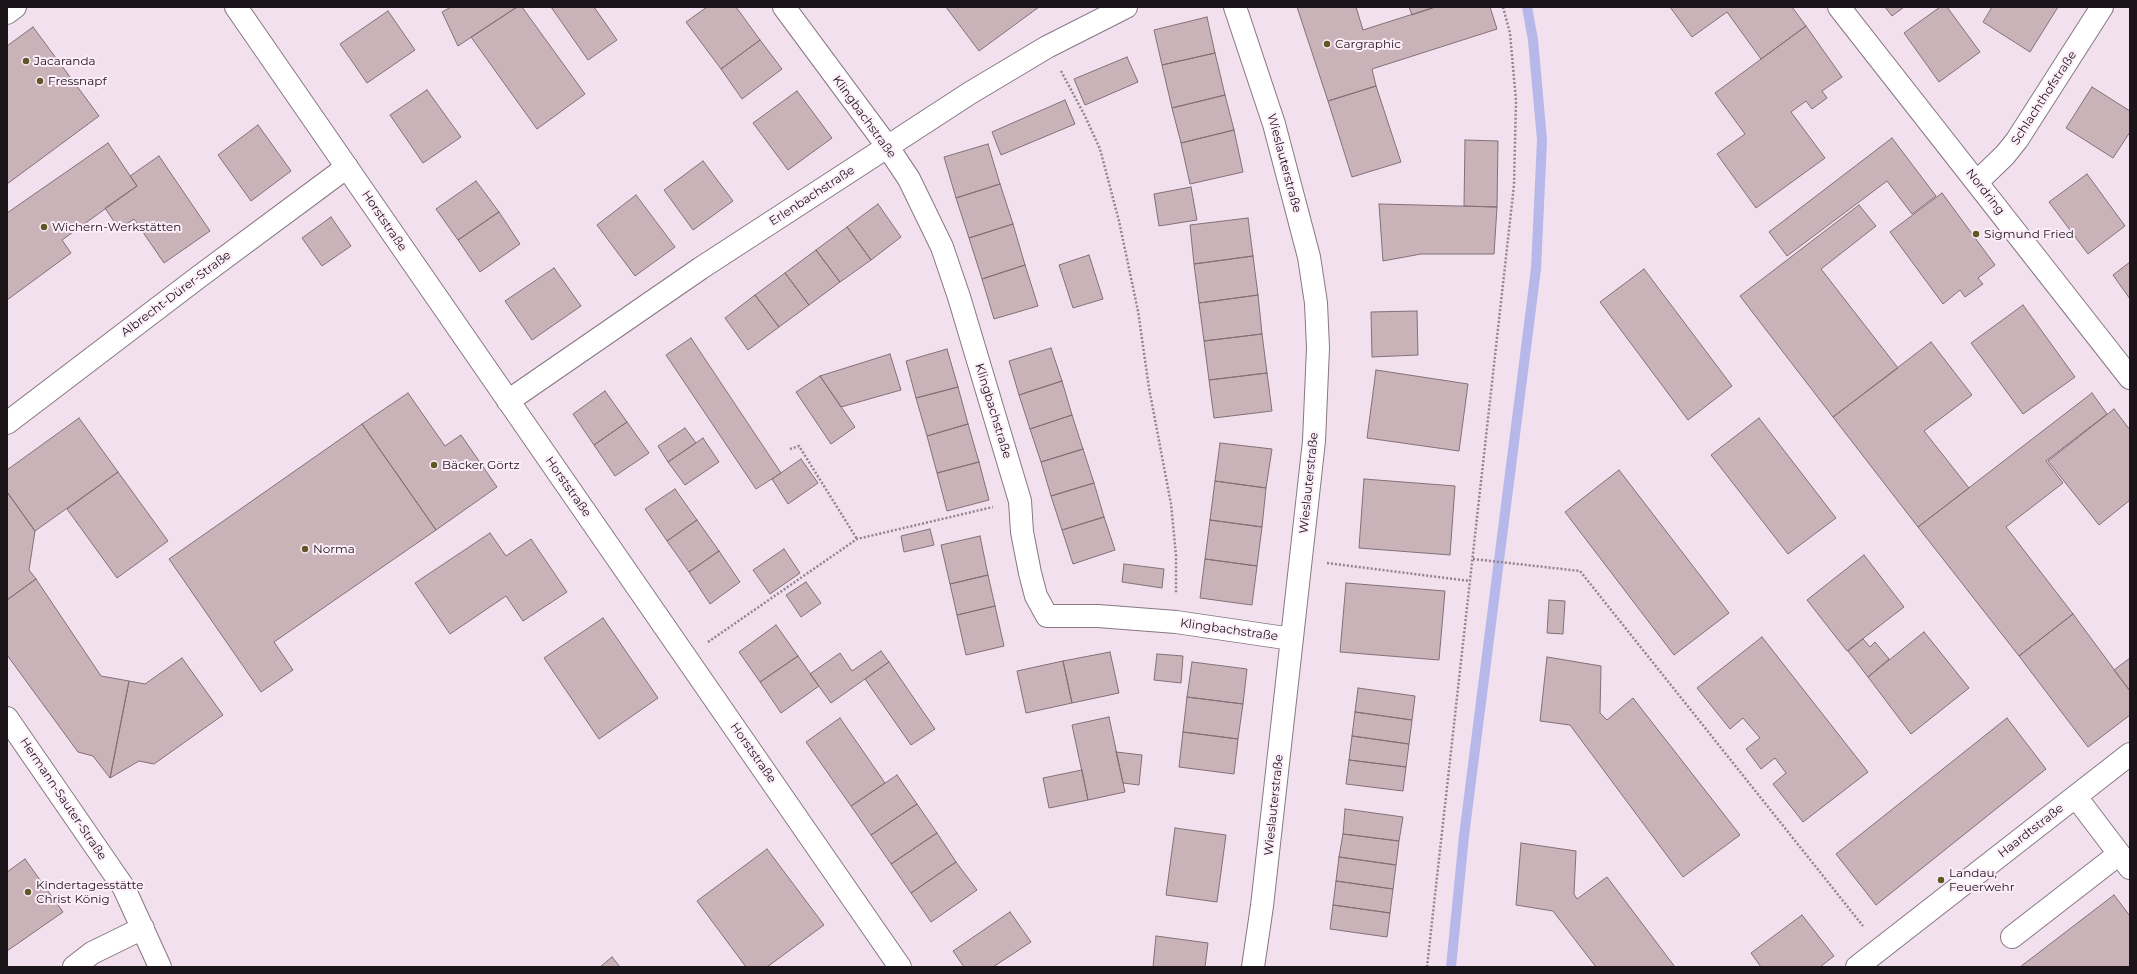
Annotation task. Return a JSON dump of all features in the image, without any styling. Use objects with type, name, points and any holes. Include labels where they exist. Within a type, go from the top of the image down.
[{"type":"street","points":[[7,13],[15,7]]},
{"type":"street","name":"Horststraße","points":[[236,7],[900,967]]},
{"type":"street","name":"Klingbachstraße","points":[[784,7],[887,146],[909,180],[942,247],[959,297],[1020,501],[1022,532],[1030,573],[1036,596],[1047,616],[1098,616],[1176,622],[1292,639]]},
{"type":"street","name":"Erlenbachstraße","points":[[508,401],[701,268],[970,93],[1047,47],[1126,7]]},
{"type":"street","name":"Wieslauterstraße","points":[[1235,7],[1274,124],[1309,257],[1316,303],[1318,348],[1317,395],[1301,560],[1262,906],[1252,967]]},
{"type":"street","name":"Nordring","points":[[1839,7],[2130,378]]},
{"type":"street","name":"Schlachthofstraße","points":[[1977,182],[2005,155],[2017,140],[2102,7]]},
{"type":"street","name":"Albrecht-Dürer-Straße","points":[[7,423],[200,276],[347,167]]},
{"type":"street","name":"Hermann-Sauter-Straße","points":[[7,718],[124,888],[160,967]]},
{"type":"street","name":"Haardtstraße","points":[[1869,961],[2130,754]]},
{"type":"street","points":[[2012,937],[2125,861],[2076,797]]},
{"type":"street","points":[[74,967],[92,953],[142,928]]},
{"type":"path","points":[[1427,967],[1514,185],[1516,101],[1510,33],[1503,7]]},
{"type":"path","points":[[1047,47],[1085,116],[1100,149],[1119,221],[1138,311],[1149,388],[1171,504],[1176,555],[1176,622]]},
{"type":"path","points":[[790,449],[799,446],[857,539]]},
{"type":"path","points":[[686,657],[857,539],[1020,501]]},
{"type":"path","points":[[1473,559],[1511,562],[1580,571],[1869,961]]},
{"type":"path","points":[[1301,560],[1470,581]]},
{"type":"building","points":[[451,7],[517,7],[458,46],[442,12]]},
{"type":"building","points":[[517,7],[522,7],[585,94],[537,129],[471,37]]},
{"type":"building","points":[[551,7],[594,7],[617,40],[588,60]]},
{"type":"building","points":[[707,7],[736,7],[760,40],[721,69],[686,22]]},
{"type":"building","points":[[946,7],[1039,7],[979,51]]},
{"type":"building","points":[[1297,7],[1356,7],[1363,30],[1435,7],[1490,7],[1497,29],[1372,69],[1376,86],[1328,101]]},
{"type":"building","points":[[1409,7],[1435,7],[1412,15]]},
{"type":"building","points":[[1670,7],[1792,7],[1806,26],[1761,59],[1727,12],[1692,37]]},
{"type":"building","points":[[1885,7],[1904,7],[1892,16]]},
{"type":"building","points":[[1940,7],[1947,7],[1980,52],[1939,82],[1904,33]]},
{"type":"building","points":[[1992,7],[2058,7],[2030,52],[1983,22]]},
{"type":"building","points":[[388,11],[415,50],[367,83],[340,44]]},
{"type":"building","points":[[1207,17],[1215,53],[1162,65],[1154,30]]},
{"type":"building","points":[[1806,26],[1842,77],[1822,91],[1827,98],[1812,109],[1806,101],[1791,112],[1825,158],[1756,208],[1717,154],[1745,134],[1715,93]]},
{"type":"building","name":"Fressnapf","points":[[33,27],[99,116],[7,184],[7,46]]},
{"type":"building","points":[[760,40],[782,69],[742,99],[721,69]]},
{"type":"building","points":[[1215,53],[1225,95],[1172,108],[1162,65]]},
{"type":"building","points":[[1127,57],[1138,82],[1085,105],[1074,79]]},
{"type":"building","points":[[1376,86],[1401,162],[1352,177],[1328,101]]},
{"type":"building","points":[[2092,87],[2130,111],[2130,132],[2113,158],[2066,128]]},
{"type":"building","points":[[427,90],[461,137],[423,163],[390,115]]},
{"type":"building","points":[[797,91],[832,138],[788,170],[753,123]]},
{"type":"building","points":[[1225,95],[1234,130],[1181,143],[1172,108]]},
{"type":"building","points":[[1065,100],[1075,124],[1001,155],[992,132]]},
{"type":"building","points":[[258,125],[291,171],[251,201],[218,155]]},
{"type":"building","points":[[1234,130],[1243,172],[1190,184],[1181,143]]},
{"type":"building","points":[[1892,138],[1936,196],[1912,214],[1887,181],[1787,256],[1769,232]]},
{"type":"building","points":[[1465,140],[1498,141],[1497,207],[1464,206]]},
{"type":"building","name":"Wichern-Werkstätten","points":[[108,143],[137,186],[62,240],[71,253],[7,300],[7,213]]},
{"type":"building","points":[[988,144],[1000,184],[956,198],[944,157]]},
{"type":"building","points":[[159,156],[210,231],[164,263],[134,219],[119,229],[105,208],[137,186],[130,176]]},
{"type":"building","points":[[703,161],[733,201],[693,230],[664,190]]},
{"type":"building","points":[[2087,174],[2125,226],[2088,254],[2049,202]]},
{"type":"building","points":[[476,181],[499,212],[458,240],[436,209]]},
{"type":"building","points":[[1000,184],[1013,224],[969,238],[956,198]]},
{"type":"building","points":[[1191,187],[1197,220],[1159,226],[1154,194]]},
{"type":"building","points":[[1942,193],[1995,265],[1978,278],[1983,284],[1965,297],[1960,290],[1943,304],[1890,232]]},
{"type":"building","points":[[636,195],[675,247],[635,276],[597,225]]},
{"type":"building","points":[[878,204],[901,237],[871,260],[847,227]]},
{"type":"building","points":[[1379,204],[1497,207],[1494,254],[1421,254],[1383,261]]},
{"type":"building","points":[[1859,205],[1876,226],[1821,269],[1898,368],[1833,417],[1740,296]]},
{"type":"building","points":[[499,212],[520,244],[480,272],[458,240]]},
{"type":"building","points":[[331,217],[351,246],[322,266],[302,238]]},
{"type":"building","points":[[1248,218],[1253,256],[1194,264],[1190,225]]},
{"type":"building","points":[[1013,224],[1025,265],[982,279],[969,238]]},
{"type":"building","points":[[847,227],[871,260],[840,282],[816,250]]},
{"type":"building","points":[[816,250],[840,282],[809,305],[785,273]]},
{"type":"building","points":[[1089,255],[1103,299],[1073,308],[1059,265]]},
{"type":"building","points":[[1253,256],[1258,295],[1199,303],[1194,264]]},
{"type":"building","points":[[2130,262],[2130,299],[2113,275]]},
{"type":"building","points":[[1025,265],[1038,306],[994,319],[982,279]]},
{"type":"building","points":[[554,268],[581,306],[532,340],[505,301]]},
{"type":"building","points":[[1644,269],[1732,386],[1688,420],[1600,302]]},
{"type":"building","points":[[785,273],[809,305],[779,327],[755,295]]},
{"type":"building","points":[[755,295],[779,327],[748,350],[725,318]]},
{"type":"building","points":[[1258,295],[1262,334],[1204,341],[1199,303]]},
{"type":"building","points":[[2023,305],[2075,377],[2023,414],[1971,343]]},
{"type":"building","points":[[1417,311],[1418,355],[1372,357],[1371,312]]},
{"type":"building","points":[[1262,334],[1267,373],[1209,380],[1204,341]]},
{"type":"building","points":[[691,338],[781,473],[756,489],[666,355]]},
{"type":"building","points":[[1931,342],[1972,395],[1924,431],[1969,488],[1918,527],[1833,417]]},
{"type":"building","points":[[1051,348],[1062,381],[1019,395],[1009,361]]},
{"type":"building","points":[[947,349],[958,387],[916,398],[906,361]]},
{"type":"building","points":[[890,354],[901,390],[841,407],[820,376]]},
{"type":"building","points":[[1376,370],[1468,384],[1459,451],[1367,438]]},
{"type":"building","points":[[1267,373],[1272,411],[1214,418],[1209,380]]},
{"type":"building","points":[[820,376],[855,427],[831,444],[796,392]]},
{"type":"building","points":[[1062,381],[1072,415],[1030,429],[1019,395]]},
{"type":"building","points":[[958,387],[968,424],[927,436],[916,398]]},
{"type":"building","points":[[605,391],[627,422],[594,445],[573,414]]},
{"type":"building","points":[[408,393],[445,446],[461,435],[497,487],[436,530],[362,424]]},
{"type":"building","points":[[2092,393],[2107,414],[2046,461],[2063,483],[2006,527],[2073,614],[2019,656],[1918,527]]},
{"type":"building","points":[[2114,409],[2130,430],[2130,500],[2099,525],[2048,461]]},
{"type":"building","points":[[1072,415],[1083,449],[1041,462],[1030,429]]},
{"type":"building","points":[[79,418],[118,472],[35,531],[7,492],[7,470]]},
{"type":"building","points":[[1759,418],[1836,518],[1788,554],[1711,455]]},
{"type":"building","points":[[627,422],[649,453],[615,476],[594,445]]},
{"type":"building","points":[[362,424],[436,530],[274,642],[293,670],[261,692],[169,559]]},
{"type":"building","points":[[968,424],[979,462],[937,473],[927,436]]},
{"type":"building","points":[[685,428],[696,443],[668,462],[658,446]]},
{"type":"building","points":[[703,438],[719,462],[685,485],[668,462]]},
{"type":"building","points":[[1220,443],[1272,449],[1266,488],[1215,481]]},
{"type":"building","points":[[1083,449],[1094,483],[1051,496],[1041,462]]},
{"type":"building","points":[[801,459],[818,483],[788,504],[772,479]]},
{"type":"building","points":[[979,462],[989,500],[947,511],[937,473]]},
{"type":"building","points":[[1619,470],[1729,613],[1674,655],[1565,512]]},
{"type":"building","points":[[118,472],[168,541],[117,578],[67,509]]},
{"type":"building","points":[[1364,479],[1455,486],[1450,555],[1359,548]]},
{"type":"building","points":[[1215,481],[1266,488],[1262,527],[1210,520]]},
{"type":"building","points":[[1094,483],[1104,517],[1062,530],[1051,496]]},
{"type":"building","points":[[675,489],[697,520],[667,541],[645,509]]},
{"type":"building","points":[[7,492],[35,531],[29,570],[36,579],[7,600]]},
{"type":"building","points":[[1104,517],[1115,550],[1073,564],[1062,530]]},
{"type":"building","points":[[697,520],[719,551],[689,572],[667,541]]},
{"type":"building","points":[[1210,520],[1262,527],[1257,566],[1205,559]]},
{"type":"building","points":[[930,529],[934,545],[904,552],[901,536]]},
{"type":"building","points":[[490,533],[506,556],[531,539],[567,592],[523,621],[506,596],[450,634],[415,583]]},
{"type":"building","points":[[980,536],[988,575],[950,584],[941,545]]},
{"type":"building","points":[[784,549],[800,573],[770,594],[753,570]]},
{"type":"building","points":[[719,551],[740,582],[710,604],[689,572]]},
{"type":"building","points":[[1864,555],[1904,607],[1847,651],[1807,600]]},
{"type":"building","points":[[1205,559],[1257,566],[1252,605],[1200,598]]},
{"type":"building","points":[[1124,564],[1164,569],[1162,588],[1122,582]]},
{"type":"building","points":[[988,575],[995,606],[957,615],[950,584]]},
{"type":"building","points":[[36,579],[101,676],[129,681],[110,778],[93,756],[78,752],[7,655],[7,600]]},
{"type":"building","points":[[806,582],[821,603],[801,617],[786,595]]},
{"type":"building","points":[[1346,583],[1445,591],[1439,660],[1340,652]]},
{"type":"building","points":[[1549,600],[1565,601],[1563,634],[1547,633]]},
{"type":"building","points":[[995,606],[1004,646],[966,655],[957,615]]},
{"type":"building","points":[[2073,614],[2130,691],[2130,715],[2088,747],[2019,656]]},
{"type":"building","points":[[603,618],[658,698],[599,739],[544,658]]},
{"type":"building","points":[[776,625],[798,656],[760,682],[739,652]]},
{"type":"building","points":[[1924,632],[1969,688],[1911,734],[1868,677]]},
{"type":"building","points":[[1762,637],[1868,772],[1803,822],[1773,784],[1786,773],[1775,758],[1761,769],[1746,749],[1760,738],[1743,718],[1730,729],[1697,688]]},
{"type":"building","points":[[1863,639],[1870,647],[1875,642],[1889,659],[1868,677],[1848,651]]},
{"type":"building","points":[[881,651],[889,662],[831,703],[810,674],[840,653],[852,671]]},
{"type":"building","points":[[1110,652],[1119,693],[1072,703],[1063,661]]},
{"type":"building","points":[[1157,654],[1183,656],[1181,683],[1154,680]]},
{"type":"building","points":[[798,656],[819,686],[781,713],[760,682]]},
{"type":"building","points":[[1547,657],[1601,666],[1600,713],[1607,720],[1633,698],[1740,835],[1683,877],[1570,725],[1540,721]]},
{"type":"building","points":[[182,658],[223,715],[154,764],[139,761],[110,778],[129,681],[145,684]]},
{"type":"building","points":[[2130,658],[2130,691],[2114,670]]},
{"type":"building","points":[[1063,661],[1072,703],[1026,713],[1017,671]]},
{"type":"building","points":[[889,662],[935,729],[911,745],[865,679]]},
{"type":"building","points":[[1192,662],[1247,669],[1243,704],[1187,697]]},
{"type":"building","points":[[1358,688],[1415,696],[1412,720],[1355,712]]},
{"type":"building","points":[[1187,697],[1243,704],[1238,739],[1183,732]]},
{"type":"building","points":[[1355,712],[1412,720],[1409,744],[1352,736]]},
{"type":"building","points":[[1109,717],[1125,792],[1088,800],[1072,725]]},
{"type":"building","points":[[840,718],[885,783],[851,806],[806,742]]},
{"type":"building","points":[[2007,718],[2046,769],[1876,905],[1836,854]]},
{"type":"building","points":[[1183,732],[1238,739],[1234,774],[1179,767]]},
{"type":"building","points":[[1352,736],[1409,744],[1406,767],[1349,760]]},
{"type":"building","points":[[1116,752],[1142,755],[1139,785],[1123,783]]},
{"type":"building","points":[[1349,760],[1406,767],[1403,791],[1346,784]]},
{"type":"building","points":[[1082,770],[1088,800],[1049,808],[1043,778]]},
{"type":"building","points":[[897,775],[917,804],[871,835],[851,806]]},
{"type":"building","points":[[917,804],[937,833],[891,864],[871,835]]},
{"type":"building","points":[[1345,809],[1403,817],[1399,841],[1343,834]]},
{"type":"building","points":[[1175,828],[1226,835],[1217,902],[1166,895]]},
{"type":"building","points":[[937,833],[956,862],[911,893],[891,864]]},
{"type":"building","points":[[1343,834],[1399,841],[1396,865],[1339,857]]},
{"type":"building","points":[[1521,843],[1576,851],[1574,894],[1577,899],[1607,877],[1675,967],[1596,967],[1553,911],[1516,905]]},
{"type":"building","points":[[767,849],[824,925],[767,967],[746,967],[697,901]]},
{"type":"building","points":[[1339,857],[1396,865],[1393,889],[1336,881]]},
{"type":"building","name":"Kindertagesstätte Christ König","points":[[25,859],[63,912],[7,951],[7,872]]},
{"type":"building","points":[[956,862],[977,890],[931,922],[911,893]]},
{"type":"building","points":[[1336,881],[1393,889],[1390,913],[1333,905]]},
{"type":"building","points":[[2114,895],[2130,916],[2130,967],[2020,967]]},
{"type":"building","points":[[1333,905],[1390,913],[1387,937],[1330,929]]},
{"type":"building","points":[[1010,912],[1031,942],[993,967],[964,967],[953,951]]},
{"type":"building","points":[[1802,915],[1834,956],[1820,967],[1761,967],[1751,953]]},
{"type":"building","points":[[1156,936],[1208,943],[1205,967],[1153,967]]},
{"type":"building","points":[[612,957],[620,967],[600,967]]},
{"type":"waterway","points":[[1451,967],[1464,836],[1536,269],[1542,140],[1533,40],[1527,7]]},
{"type":"place","name":"Cargraphic","points":[[1327,44]]},
{"type":"place","name":"Jacaranda","points":[[26,61]]},
{"type":"place","name":"Fressnapf","points":[[40,81]]},
{"type":"place","name":"Wichern-Werkstätten","points":[[44,227]]},
{"type":"place","name":"Sigmund Fried","points":[[1976,234]]},
{"type":"place","name":"Bäcker Görtz","points":[[434,465]]},
{"type":"place","name":"Norma","points":[[305,549]]},
{"type":"place","name":"Landau, Feuerwehr","points":[[1941,880]]},
{"type":"place","name":"Kindertagesstätte Christ König","points":[[28,892]]}]
